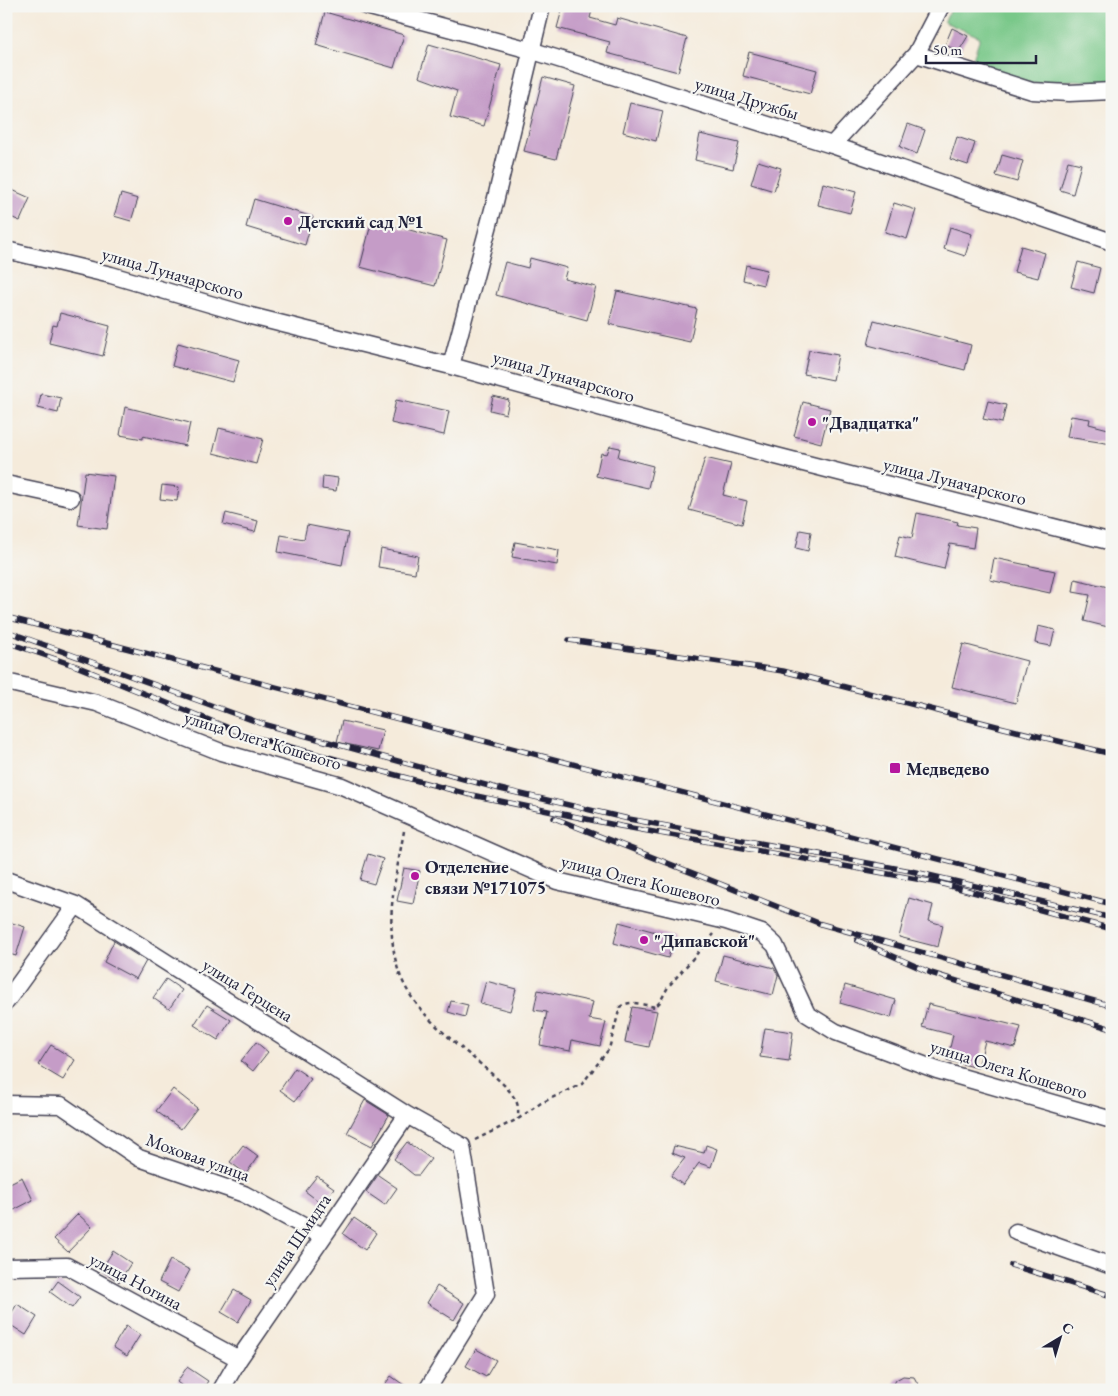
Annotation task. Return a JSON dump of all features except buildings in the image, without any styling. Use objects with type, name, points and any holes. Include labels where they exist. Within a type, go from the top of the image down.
[{"type":"street","name":"улица Дружбы","points":[[366,6],[530,50],[832,145],[1112,242]]},
{"type":"street","points":[[451,366],[495,202],[542,6]]},
{"type":"street","points":[[832,145],[916,54],[941,6]]},
{"type":"street","points":[[916,54],[1032,91],[1070,93],[1112,92]]},
{"type":"street","name":"улица Луначарского","points":[[6,250],[111,275],[251,316],[451,366],[776,456],[1112,542]]},
{"type":"street","points":[[6,484],[72,498]]},
{"type":"street","name":"улица Олега Кошевого","points":[[6,682],[96,703],[221,752],[342,786],[557,881],[726,921],[762,933],[775,945],[807,1014],[836,1032],[937,1070],[1112,1120]]},
{"type":"street","name":"улица Герцена","points":[[6,880],[76,905],[407,1115],[462,1146]]},
{"type":"street","points":[[6,1002],[76,905]]},
{"type":"street","name":"Моховая улица","points":[[6,1104],[61,1105],[139,1158],[244,1194],[322,1236]]},
{"type":"street","name":"улица Шмидта","points":[[221,1390],[239,1359],[322,1236],[407,1115]]},
{"type":"street","points":[[427,1390],[486,1294],[462,1146]]},
{"type":"street","points":[[1016,1232],[1112,1266]]},
{"type":"street","name":"улица Ногина","points":[[6,1266],[67,1266],[239,1359]]},
{"type":"path","points":[[407,815],[390,915],[396,963],[408,991],[430,1020],[505,1085],[517,1102],[518,1119]]},
{"type":"path","points":[[462,1146],[518,1119],[540,1103],[582,1084],[609,1049],[620,1007],[625,1003],[655,1007],[668,987],[726,921]]},
{"type":"green space","points":[[953,6],[1112,6],[1112,84],[1075,80],[1032,84],[971,64],[980,37],[944,22]]},
{"type":"railway","points":[[6,617],[1112,904]]},
{"type":"railway","points":[[6,631],[263,724],[500,789],[629,819],[911,871],[1112,918]]},
{"type":"railway","points":[[569,640],[783,671],[1112,754]]},
{"type":"railway","points":[[6,642],[76,666],[246,735],[467,794],[620,826],[939,883],[1112,929]]},
{"type":"railway","points":[[554,818],[821,924],[1112,1006]]},
{"type":"railway","points":[[857,940],[931,973],[1112,1029]]},
{"type":"railway","points":[[1011,1265],[1112,1296]]},
{"type":"place","name":"Детский сад №1","points":[[288,221]]},
{"type":"place","name":"\"Двадцатка\"","points":[[812,422]]},
{"type":"place","name":"Медведево","points":[[895,768]]},
{"type":"place","name":"Отделение связи №171075","points":[[415,876]]},
{"type":"place","name":"\"Дипавской\"","points":[[644,940]]}]
